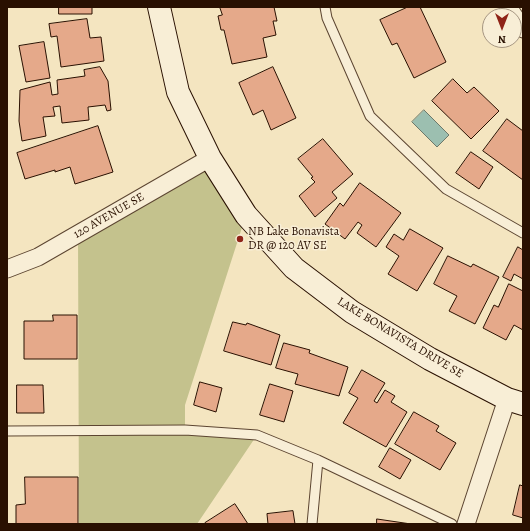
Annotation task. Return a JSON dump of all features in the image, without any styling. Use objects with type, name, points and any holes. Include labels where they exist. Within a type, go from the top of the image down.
[{"type":"street","name":"LAKE BONAVISTA DRIVE SE","points":[[158,7],[178,92],[210,158],[246,215],[294,268],[352,312],[430,359],[515,401]]},
{"type":"street","name":"120 AVENUE SE","points":[[7,269],[38,257],[210,158]]},
{"type":"street","points":[[466,524],[515,401]]},
{"type":"lane","points":[[325,7],[327,18],[370,116],[446,189],[523,233]]},
{"type":"lane","points":[[7,431],[223,432],[257,435],[318,460],[452,524]]},
{"type":"lane","points":[[312,524],[318,460]]},
{"type":"shaded area","points":[[424,110],[449,135],[437,147],[412,122]]},
{"type":"shaded area","points":[[210,158],[246,215],[185,405],[185,430],[257,435],[197,524],[79,524],[78,234]]},
{"type":"building","points":[[59,7],[92,7],[92,14],[59,14]]},
{"type":"building","points":[[220,7],[274,7],[277,21],[273,21],[276,35],[263,38],[267,57],[232,64],[224,30],[221,30],[218,16],[222,15]]},
{"type":"building","points":[[408,7],[420,7],[446,62],[414,78],[397,43],[392,45],[380,20]]},
{"type":"building","points":[[87,19],[90,38],[101,37],[104,61],[61,67],[57,36],[51,37],[49,24]]},
{"type":"building","points":[[44,42],[50,78],[26,82],[19,46]]},
{"type":"building","points":[[100,67],[108,81],[111,110],[107,111],[105,105],[88,107],[89,120],[62,123],[60,106],[53,107],[55,116],[43,117],[46,136],[22,141],[19,121],[20,90],[50,82],[52,95],[58,94],[57,80],[85,76],[84,70]]},
{"type":"building","points":[[273,67],[296,118],[271,130],[263,110],[253,115],[239,83]]},
{"type":"building","points":[[453,79],[467,93],[474,87],[499,111],[471,139],[432,101]]},
{"type":"building","points":[[507,119],[523,131],[523,180],[483,151]]},
{"type":"building","points":[[98,126],[113,172],[75,184],[70,167],[25,179],[17,153]]},
{"type":"building","points":[[323,139],[353,174],[332,192],[337,198],[315,217],[299,196],[315,182],[311,178],[313,177],[298,159]]},
{"type":"building","points":[[471,152],[493,167],[479,189],[456,173]]},
{"type":"building","points":[[360,183],[401,213],[376,247],[357,233],[362,225],[358,222],[345,239],[325,224],[340,203],[343,206]]},
{"type":"building","points":[[410,229],[443,248],[417,291],[388,274],[399,256],[386,247],[394,234],[403,240]]},
{"type":"building","points":[[518,247],[523,250],[523,279],[514,274],[511,281],[503,277]]},
{"type":"building","points":[[448,256],[471,267],[473,264],[499,277],[475,324],[449,311],[457,296],[434,284]]},
{"type":"building","points":[[509,284],[523,291],[523,330],[514,325],[506,340],[483,328],[494,305],[498,307]]},
{"type":"building","points":[[53,315],[77,315],[77,359],[24,359],[24,321],[53,321]]},
{"type":"building","points":[[233,322],[246,325],[247,323],[280,335],[271,365],[224,351]]},
{"type":"building","points":[[284,343],[310,350],[309,353],[348,367],[339,396],[295,384],[298,374],[276,368]]},
{"type":"building","points":[[362,370],[385,383],[374,401],[377,403],[385,390],[395,396],[391,402],[407,412],[386,447],[343,423],[358,398],[349,393]]},
{"type":"building","points":[[200,382],[222,388],[216,412],[194,405]]},
{"type":"building","points":[[270,384],[293,391],[284,422],[260,415]]},
{"type":"building","points":[[17,385],[43,385],[44,413],[17,413]]},
{"type":"building","points":[[414,412],[439,426],[436,431],[456,443],[440,470],[395,444]]},
{"type":"building","points":[[390,448],[411,460],[400,479],[379,467]]},
{"type":"building","points":[[25,477],[78,477],[78,524],[16,524],[16,505],[25,504]]},
{"type":"building","points":[[520,485],[523,486],[523,518],[513,515]]},
{"type":"building","points":[[235,504],[248,524],[205,524],[205,523]]},
{"type":"building","points":[[293,511],[295,524],[268,524],[267,514]]},
{"type":"building","points":[[377,519],[411,524],[377,524]]},
{"type":"place","name":"NB Lake Bonavista DR @ 120 AV SE","points":[[240,239]]}]
